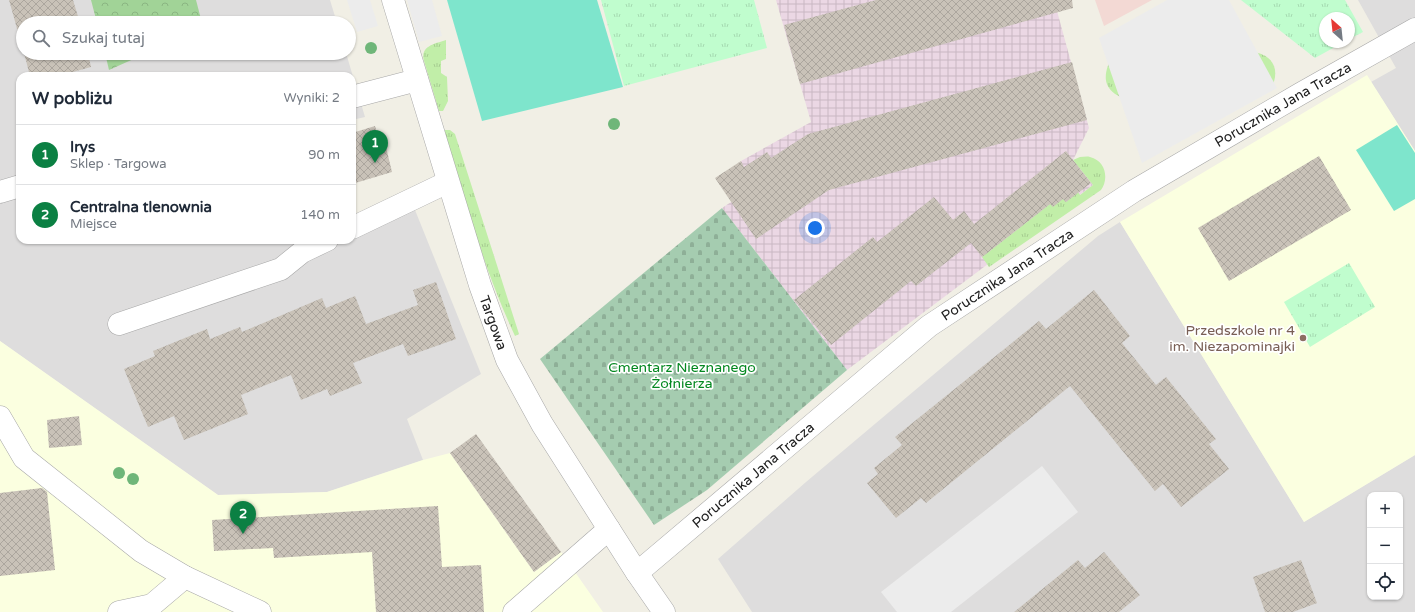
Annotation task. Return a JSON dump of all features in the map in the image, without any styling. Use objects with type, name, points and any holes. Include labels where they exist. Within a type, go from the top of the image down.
[{"type":"street","name":"Targowa","points":[[393,0],[480,285],[507,360],[542,424],[637,573],[664,612]]},
{"type":"street","name":"Porucznika Jana Tracza","points":[[637,573],[929,326],[1134,192],[1300,94],[1415,29]]},
{"type":"street","points":[[356,96],[417,80]]},
{"type":"street","points":[[356,226],[448,182]]},
{"type":"street","points":[[0,192],[16,187]]},
{"type":"street","points":[[119,324],[281,269],[302,252],[319,244]]},
{"type":"street","points":[[0,417],[24,458],[141,551],[185,577],[260,612]]},
{"type":"street","points":[[514,612],[609,529]]},
{"type":"street","points":[[119,612],[152,605],[185,577]]},
{"type":"shaded area","points":[[0,0],[330,0],[335,16],[16,16],[16,60],[348,60],[352,72],[16,72],[16,244],[356,244],[356,219],[361,235],[415,210],[481,374],[407,419],[423,460],[327,492],[218,495],[0,341]]},
{"type":"shaded area","points":[[347,0],[370,0],[378,26],[357,32],[356,16],[352,16]]},
{"type":"shaded area","points":[[407,0],[432,0],[442,36],[419,42]]},
{"type":"shaded area","points":[[776,0],[1054,0],[1089,128],[1073,160],[1093,185],[847,370],[722,208],[731,202],[741,161],[811,122]]},
{"type":"shaded area","points":[[1095,0],[1152,0],[1104,26]]},
{"type":"shaded area","points":[[1167,0],[1229,0],[1277,88],[1142,163],[1099,38]]},
{"type":"shaded area","points":[[1358,0],[1415,0],[1415,151],[1371,82],[1396,68]]},
{"type":"shaded area","name":"Przedszkole nr 4 im. Niezapominajki","points":[[1367,75],[1415,151],[1415,455],[1304,522],[1120,222]]},
{"type":"shaded area","points":[[356,87],[365,117],[356,119]]},
{"type":"shaded area","points":[[1120,222],[1304,522],[1415,455],[1415,612],[752,612],[718,559],[806,482],[1098,236]]},
{"type":"shaded area","points":[[0,341],[218,495],[327,492],[423,460],[450,453],[534,572],[561,552],[603,612],[0,612]]},
{"type":"shaded area","points":[[1042,466],[1078,512],[951,612],[897,612],[881,592]]},
{"type":"green space","points":[[91,0],[196,0],[200,16],[95,16]]},
{"type":"green space","points":[[447,0],[597,0],[623,87],[482,121]]},
{"type":"green space","points":[[601,0],[754,0],[767,48],[624,86]]},
{"type":"green space","points":[[1241,0],[1345,0],[1352,12],[1319,12],[1319,48],[1333,48],[1315,58]]},
{"type":"green space","points":[[1355,18],[1363,32],[1355,36]]},
{"type":"green space","points":[[446,40],[446,59],[441,61],[441,73],[447,77],[448,101],[443,111],[439,111],[423,56],[424,52],[429,46]]},
{"type":"green space","points":[[1254,52],[1267,57],[1274,65],[1275,76],[1271,89]]},
{"type":"green space","points":[[107,60],[131,60],[109,70]]},
{"type":"green space","points":[[1109,63],[1123,98],[1113,92],[1107,84],[1106,75]]},
{"type":"green space","points":[[1397,125],[1415,153],[1415,199],[1394,211],[1356,150]]},
{"type":"green space","points":[[444,130],[450,130],[455,134],[519,334],[515,336],[485,263]]},
{"type":"green space","points":[[1080,157],[1095,159],[1103,166],[1105,181],[1101,190],[989,267],[982,257],[1050,204],[1063,199],[1066,202],[1078,192],[1080,195],[1093,185],[1073,160]]},
{"type":"green space","name":"Cmentarz Nieznanego Żołnierza","points":[[722,208],[847,370],[707,490],[654,525],[540,359]]},
{"type":"green space","points":[[1349,263],[1375,307],[1310,347],[1284,302]]},
{"type":"building","points":[[9,0],[73,0],[78,16],[16,16],[16,25]]},
{"type":"building","points":[[876,0],[1072,0],[1073,8],[800,84],[784,25]]},
{"type":"building","points":[[26,60],[90,60],[91,67],[73,72],[29,72]]},
{"type":"building","points":[[1072,62],[1087,120],[829,190],[756,239],[715,178],[741,161],[744,167],[767,152],[771,158],[808,134]]},
{"type":"building","points":[[375,126],[381,148],[386,147],[392,172],[356,183],[356,132]]},
{"type":"building","points":[[1066,151],[1091,183],[1066,202],[1063,199],[1053,207],[1050,204],[982,257],[971,243],[916,286],[911,281],[831,345],[794,300],[873,237],[877,242],[934,197],[953,220],[964,211],[974,224]]},
{"type":"building","points":[[1319,156],[1351,210],[1229,281],[1198,228]]},
{"type":"building","points":[[436,282],[456,339],[408,356],[403,344],[353,363],[362,383],[330,396],[327,389],[301,400],[291,375],[241,395],[248,414],[184,440],[174,416],[148,427],[124,369],[155,356],[153,351],[207,329],[210,339],[240,327],[242,332],[322,298],[326,308],[355,296],[366,324],[418,305],[413,290]]},
{"type":"building","points":[[1094,290],[1130,336],[1122,343],[1156,385],[1166,377],[1216,439],[1209,444],[1229,469],[1181,507],[1163,484],[1155,491],[1070,386],[926,503],[921,498],[896,518],[867,483],[878,474],[874,468],[902,445],[895,437],[1039,321],[1046,329]]},
{"type":"building","points":[[79,416],[82,445],[49,448],[47,420]]},
{"type":"building","points":[[476,434],[561,552],[534,572],[450,453]]},
{"type":"building","points":[[42,488],[47,492],[55,570],[0,576],[0,493]]},
{"type":"building","points":[[438,506],[442,567],[481,565],[484,612],[376,612],[372,552],[274,558],[273,548],[214,551],[212,520]]},
{"type":"building","points":[[1104,552],[1140,595],[1119,612],[1014,612],[1078,560],[1085,568]]},
{"type":"building","points":[[1301,560],[1317,603],[1293,612],[1265,612],[1253,577]]},
{"type":"place","name":"Irys","points":[[375,163]]},
{"type":"place","name":"Przedszkole nr 4 im. Niezapominajki","points":[[1303,338]]},
{"type":"place","name":"Centralna tlenownia","points":[[243,534]]}]
